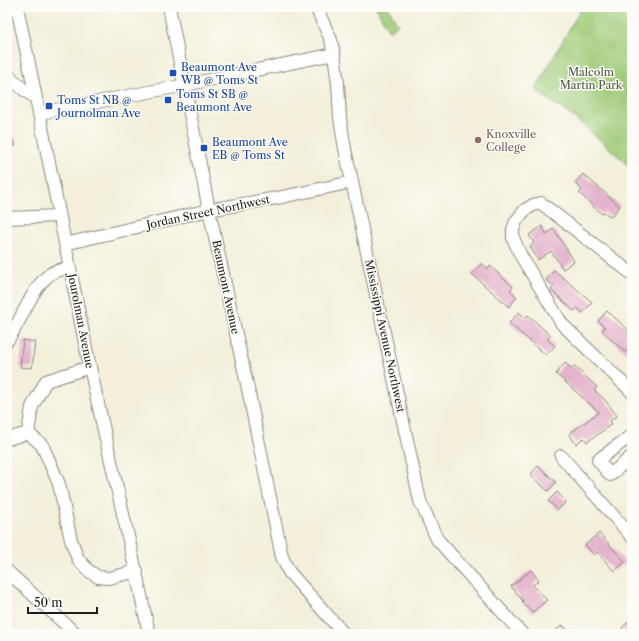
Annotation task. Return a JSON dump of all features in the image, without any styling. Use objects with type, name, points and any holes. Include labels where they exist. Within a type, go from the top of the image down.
[{"type":"street","name":"Jourolman Avenue","points":[[17,7],[40,113],[59,216],[90,367],[137,571],[149,634]]},
{"type":"street","name":"Beaumont Avenue","points":[[169,7],[209,210],[248,389],[282,558],[289,572],[344,634]]},
{"type":"street","name":"Mississippi Avenue Northwest","points":[[316,7],[331,40],[334,54],[340,118],[345,149],[420,501],[437,539],[522,634]]},
{"type":"street","points":[[40,113],[334,54]]},
{"type":"street","points":[[7,74],[23,89],[36,98]]},
{"type":"street","name":"Jordan Street Northwest","points":[[65,244],[209,210],[282,197],[352,182]]},
{"type":"street","points":[[632,274],[542,203],[533,205],[525,210],[516,221],[513,230],[513,238],[520,256],[562,324],[632,392]]},
{"type":"street","points":[[7,218],[59,216]]},
{"type":"street","points":[[7,341],[14,332],[37,288],[50,274],[59,270],[70,268]]},
{"type":"street","points":[[28,433],[32,407],[46,381],[90,367]]},
{"type":"street","points":[[7,439],[28,433]]},
{"type":"street","points":[[28,433],[42,445],[56,477],[71,540],[78,559],[89,571],[98,577],[109,578],[137,571]]},
{"type":"street","points":[[632,435],[598,460],[610,475],[632,456]]},
{"type":"street","points":[[561,456],[632,537]]},
{"type":"street","points":[[7,570],[76,634]]},
{"type":"green space","points":[[376,7],[388,7],[398,25],[389,31]]},
{"type":"green space","name":"Malcolm Martin Park","points":[[582,7],[632,7],[632,168],[576,119],[535,90]]},
{"type":"building","points":[[7,129],[16,145],[7,150]]},
{"type":"building","points":[[583,174],[620,206],[611,217],[604,212],[602,214],[579,193],[582,190],[575,183]]},
{"type":"building","points":[[542,226],[546,234],[554,229],[574,261],[563,269],[551,251],[538,260],[530,246],[534,243],[529,235]]},
{"type":"building","points":[[482,263],[488,269],[490,266],[513,287],[510,290],[517,297],[509,307],[472,274]]},
{"type":"building","points":[[554,270],[592,302],[583,313],[577,308],[574,311],[551,290],[554,286],[546,280]]},
{"type":"building","points":[[607,311],[632,333],[632,353],[628,349],[625,352],[602,331],[605,327],[598,321]]},
{"type":"building","points":[[519,312],[525,318],[528,315],[551,336],[547,339],[555,346],[546,355],[509,323]]},
{"type":"building","points":[[23,340],[35,342],[32,368],[20,367]]},
{"type":"building","points":[[565,363],[572,369],[574,366],[597,387],[594,390],[605,400],[617,416],[610,421],[612,424],[587,442],[584,438],[576,444],[569,434],[599,412],[556,374]]},
{"type":"building","points":[[538,466],[556,482],[548,491],[530,475]]},
{"type":"building","points":[[557,492],[566,502],[558,510],[548,501]]},
{"type":"building","points":[[599,533],[625,562],[614,571],[597,552],[594,555],[585,545]]},
{"type":"building","points":[[531,570],[539,580],[533,585],[547,600],[532,613],[511,586]]},
{"type":"building","points":[[632,618],[632,634],[627,634],[622,628]]},
{"type":"building","points":[[563,625],[570,634],[551,634]]},
{"type":"place","name":"Beaumont Ave WB @ Toms St","points":[[173,73]]},
{"type":"place","name":"Toms St SB @ Beaumont Ave","points":[[168,100]]},
{"type":"place","name":"Toms St NB @ Journolman Ave","points":[[49,106]]},
{"type":"place","name":"Knoxville College","points":[[478,140]]},
{"type":"place","name":"Beaumont Ave EB @ Toms St","points":[[204,148]]}]
